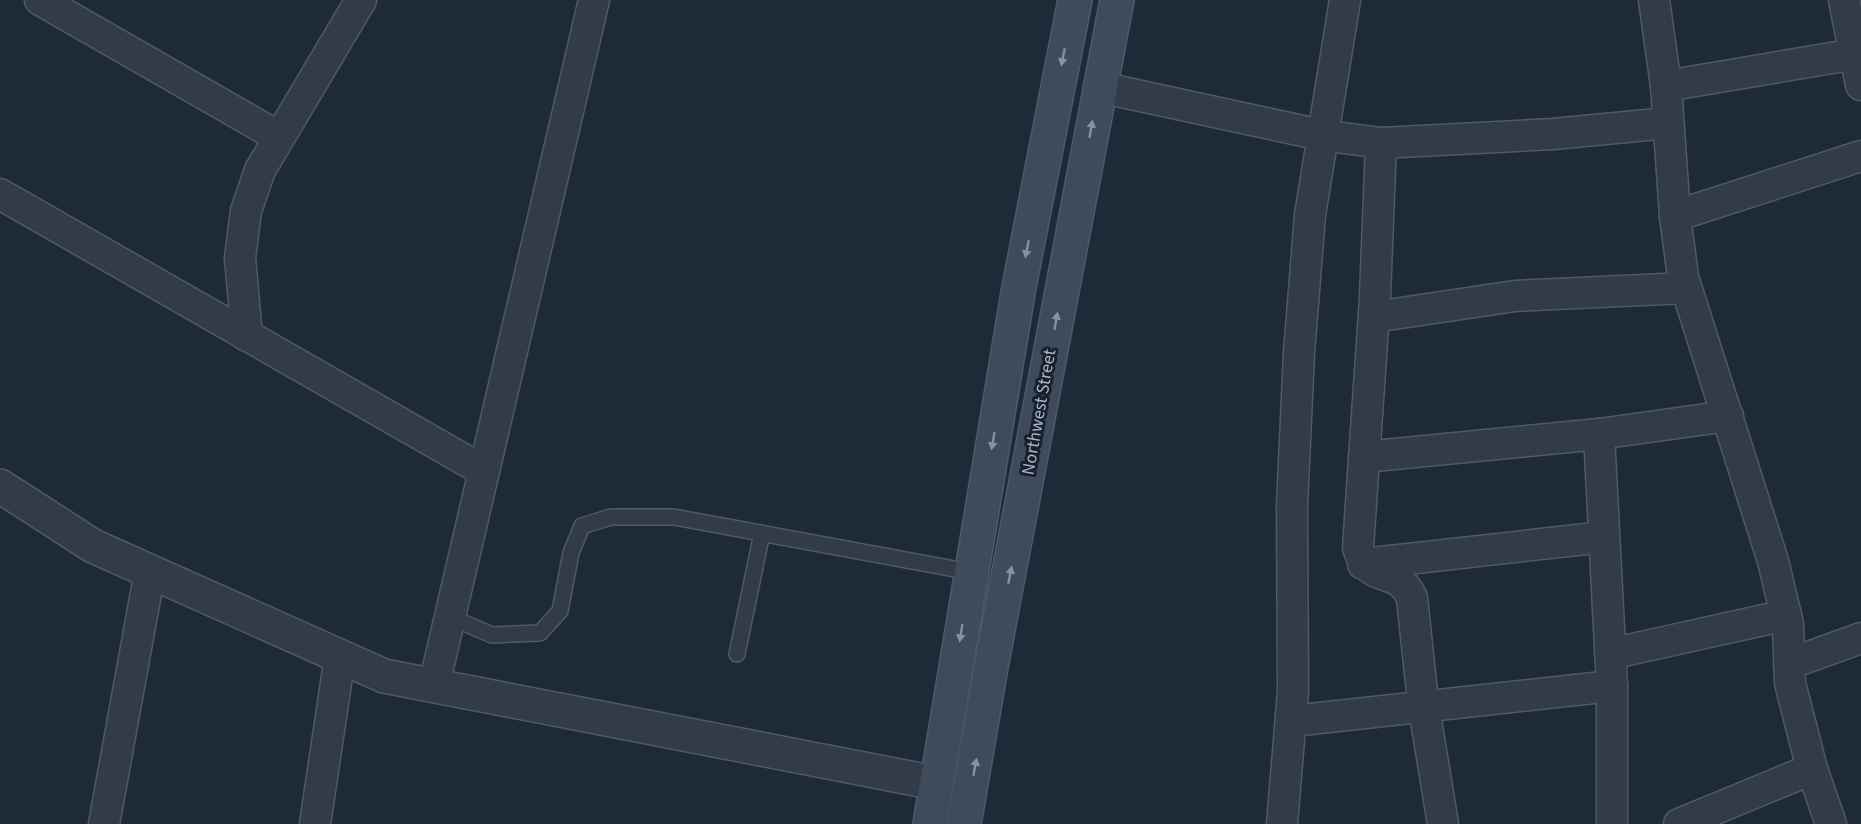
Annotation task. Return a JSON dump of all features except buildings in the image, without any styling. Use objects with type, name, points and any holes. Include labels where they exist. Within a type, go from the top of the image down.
[{"type":"main road","points":[[930,824],[1019,287],[1075,0]]},
{"type":"main road","name":"Northwest Street","points":[[964,824],[1098,87],[1117,0]]},
{"type":"street","points":[[40,0],[279,137]]},
{"type":"street","points":[[247,336],[240,258],[246,211],[260,170],[361,0]]},
{"type":"street","points":[[434,685],[594,0]]},
{"type":"street","points":[[1282,824],[1292,721],[1292,506],[1299,353],[1310,215],[1321,135],[1345,0]]},
{"type":"street","points":[[1654,0],[1666,86],[1675,216],[1686,288],[1758,508],[1786,615],[1790,683],[1812,769],[1832,824]]},
{"type":"street","points":[[1844,0],[1858,54],[1861,85]]},
{"type":"street","points":[[1666,86],[1858,54]]},
{"type":"street","points":[[1098,87],[1321,135],[1381,143],[1553,134],[1668,123]]},
{"type":"street","points":[[1381,143],[1374,316],[1358,548],[1363,564],[1370,570],[1396,579],[1409,593],[1424,708],[1443,824]]},
{"type":"street","points":[[1675,216],[1861,156]]},
{"type":"street","points":[[0,194],[484,471]]},
{"type":"street","points":[[1374,316],[1515,296],[1686,288]]},
{"type":"street","points":[[1364,457],[1599,434],[1728,416]]},
{"type":"street","points":[[1599,434],[1612,686],[1612,824]]},
{"type":"street","points":[[0,486],[93,546],[384,676],[936,783]]},
{"type":"street","points":[[1363,564],[1604,537]]},
{"type":"street","points":[[104,824],[150,571]]},
{"type":"street","points":[[1610,654],[1786,615]]},
{"type":"street","points":[[1789,664],[1861,638]]},
{"type":"street","points":[[315,824],[339,656]]},
{"type":"street","points":[[1292,721],[1612,686]]},
{"type":"street","points":[[1678,824],[1812,769]]},
{"type":"lane","points":[[450,617],[492,635],[540,633],[560,611],[571,553],[582,526],[611,517],[674,517],[971,572]]},
{"type":"lane","points":[[737,654],[762,533]]}]
